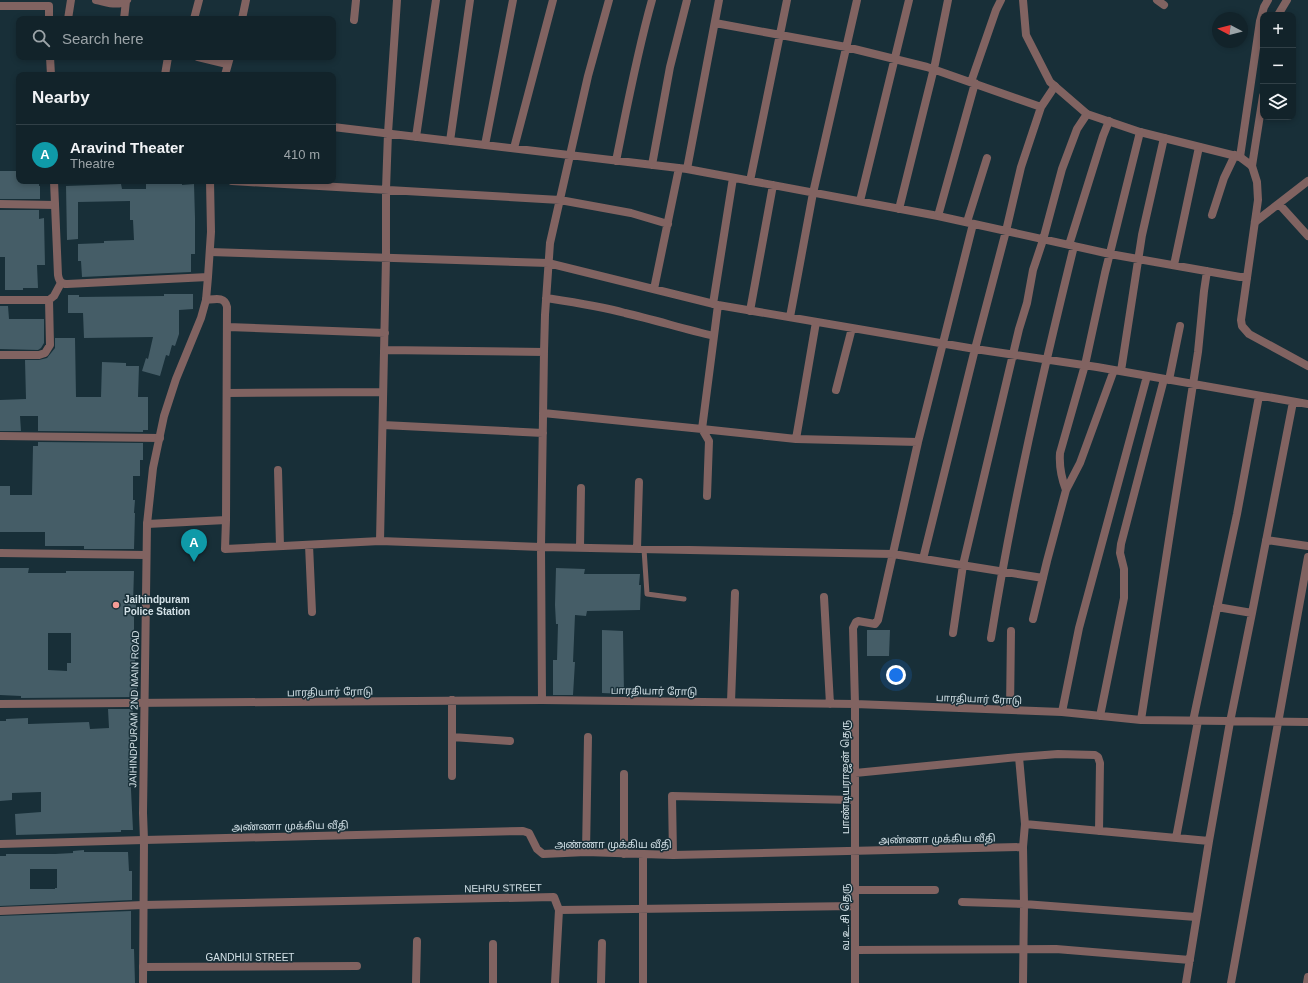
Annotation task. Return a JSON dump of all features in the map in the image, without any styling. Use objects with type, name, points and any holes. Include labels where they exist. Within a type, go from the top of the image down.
[{"type":"street","points":[[68,16],[71,0]]},
{"type":"street","points":[[96,0],[122,4],[127,0]]},
{"type":"street","points":[[124,16],[127,0]]},
{"type":"street","points":[[195,16],[199,0]]},
{"type":"street","points":[[243,16],[246,0]]},
{"type":"street","points":[[354,20],[356,0]]},
{"type":"street","points":[[380,541],[386,189],[388,133],[397,0]]},
{"type":"street","points":[[416,137],[436,0]]},
{"type":"street","points":[[450,141],[470,0]]},
{"type":"street","points":[[485,145],[513,0]]},
{"type":"street","points":[[514,148],[553,0]]},
{"type":"street","points":[[542,700],[541,547],[544,352],[548,263],[550,243],[588,76],[609,0]]},
{"type":"street","points":[[616,160],[633,75],[652,0]]},
{"type":"street","points":[[652,165],[670,67],[687,0]]},
{"type":"street","points":[[654,289],[668,224],[683,169],[719,0]]},
{"type":"street","points":[[750,181],[787,0]]},
{"type":"street","points":[[790,317],[813,193],[856,0]]},
{"type":"street","points":[[860,201],[909,0]]},
{"type":"street","points":[[899,209],[948,0]]},
{"type":"street","points":[[938,216],[973,83],[996,10],[1001,0]]},
{"type":"street","points":[[1023,0],[1026,35],[1050,82],[1052,91],[1087,114],[1140,132],[1237,156],[1252,166]]},
{"type":"street","points":[[1157,0],[1164,5]]},
{"type":"street","points":[[1212,215],[1226,174],[1237,156],[1260,20],[1268,0]]},
{"type":"street","points":[[1280,12],[1287,0]]},
{"type":"street","points":[[0,6],[49,3],[49,16]]},
{"type":"street","points":[[715,23],[846,47],[895,59],[933,69],[1041,107]]},
{"type":"street","points":[[50,60],[51,72]]},
{"type":"street","points":[[166,72],[168,60]]},
{"type":"street","points":[[226,72],[228,61]]},
{"type":"street","points":[[923,559],[1021,167],[1041,107],[1052,91]]},
{"type":"street","points":[[953,633],[963,565],[1019,329],[1027,303],[1033,270],[1043,240],[1062,169],[1079,126],[1087,114]]},
{"type":"street","points":[[1260,115],[1252,166],[1257,182],[1258,200],[1255,222],[1240,276],[1242,326],[1250,334],[1308,366]]},
{"type":"street","points":[[991,638],[1002,571],[1046,359],[1072,246],[1100,145],[1109,121]]},
{"type":"street","points":[[336,127],[683,169],[938,216],[1110,254],[1240,276]]},
{"type":"street","points":[[1066,490],[1061,476],[1060,453],[1085,365],[1140,132]]},
{"type":"street","points":[[1034,618],[1066,490],[1080,463],[1118,370],[1131,310],[1147,209],[1164,138]]},
{"type":"street","points":[[1174,265],[1199,146]]},
{"type":"street","points":[[893,554],[918,442],[987,158]]},
{"type":"street","points":[[707,496],[709,441],[702,429],[714,336],[716,305],[733,178]]},
{"type":"street","points":[[1255,222],[1308,181]]},
{"type":"street","points":[[54,184],[58,275],[61,283]]},
{"type":"street","name":"JAIHINDPURAM 2ND MAIN ROAD","points":[[143,983],[143,813],[147,524],[153,468],[164,416],[176,379],[201,318],[206,300],[210,252],[210,184]]},
{"type":"street","points":[[290,184],[560,200],[631,213],[668,224]]},
{"type":"street","points":[[750,311],[773,185]]},
{"type":"street","points":[[0,204],[55,205]]},
{"type":"street","points":[[1279,204],[1308,236]]},
{"type":"street","points":[[210,252],[548,263],[716,305],[975,349],[1118,370],[1308,404]]},
{"type":"street","points":[[1140,720],[1198,352],[1207,270]]},
{"type":"street","points":[[61,283],[67,284],[208,277]]},
{"type":"street","points":[[0,300],[49,300],[54,296],[61,283]]},
{"type":"street","points":[[546,298],[602,308],[714,336]]},
{"type":"street","points":[[206,300],[223,299],[227,307],[225,548],[380,541],[541,547],[893,554],[1043,578]]},
{"type":"street","points":[[0,355],[38,355],[45,353],[50,345],[49,300]]},
{"type":"street","points":[[796,439],[816,322]]},
{"type":"street","points":[[1100,716],[1124,598],[1125,583],[1124,569],[1120,553],[1121,544],[1167,379],[1180,326]]},
{"type":"street","points":[[228,327],[384,333]]},
{"type":"street","points":[[836,390],[852,328]]},
{"type":"street","points":[[384,350],[544,352]]},
{"type":"street","points":[[1062,712],[1079,628],[1147,376]]},
{"type":"street","points":[[227,393],[383,392]]},
{"type":"street","points":[[1176,838],[1217,607],[1237,514],[1259,396]]},
{"type":"street","points":[[1186,983],[1230,722],[1293,402]]},
{"type":"street","points":[[543,413],[796,439],[918,442]]},
{"type":"street","points":[[383,425],[543,433]]},
{"type":"street","points":[[0,436],[160,438]]},
{"type":"street","points":[[278,470],[280,546]]},
{"type":"street","points":[[639,482],[641,549]]},
{"type":"street","points":[[580,547],[581,488]]},
{"type":"street","points":[[147,524],[226,520]]},
{"type":"street","points":[[1266,540],[1308,546]]},
{"type":"street","points":[[309,545],[312,612]]},
{"type":"street","points":[[0,553],[146,556]]},
{"type":"street","name":"பாண்டியராஜன் தெரு","points":[[855,850],[854,624],[858,622],[875,624],[878,620],[893,554]]},
{"type":"street","points":[[1231,983],[1308,556]]},
{"type":"street","points":[[731,702],[734,593]]},
{"type":"street","points":[[824,597],[830,704]]},
{"type":"street","points":[[1217,607],[1252,613]]},
{"type":"street","points":[[1010,710],[1011,631]]},
{"type":"street","points":[[452,700],[452,776]]},
{"type":"street","name":"பாரதியார் ரோடு","points":[[0,704],[144,704],[452,700],[731,702],[855,704],[1062,712],[1140,720],[1308,722]]},
{"type":"street","points":[[452,737],[510,741]]},
{"type":"street","points":[[586,852],[588,737]]},
{"type":"street","points":[[855,773],[1058,754],[1095,755],[1098,757],[1100,763],[1100,831]]},
{"type":"street","points":[[1019,757],[1025,824],[1023,847],[1023,983]]},
{"type":"street","points":[[624,774],[624,854]]},
{"type":"street","points":[[673,855],[672,796],[854,800]]},
{"type":"street","points":[[1025,824],[1209,840]]},
{"type":"street","name":"அண்ணா முக்கிய வீதி","points":[[144,840],[523,831],[528,833],[537,849],[543,854],[586,852],[673,855],[1023,847]]},
{"type":"street","points":[[0,844],[144,840]]},
{"type":"street","name":"வ.உ.சி தெரு","points":[[855,850],[855,983]]},
{"type":"street","points":[[643,855],[643,983]]},
{"type":"street","points":[[855,890],[935,890]]},
{"type":"street","name":"NEHRU STREET","points":[[143,906],[554,897],[559,910]]},
{"type":"street","points":[[962,902],[1024,904],[1196,917]]},
{"type":"street","points":[[0,911],[143,906]]},
{"type":"street","points":[[555,983],[559,910],[855,906]]},
{"type":"street","points":[[416,983],[417,941]]},
{"type":"street","points":[[601,983],[602,943]]},
{"type":"street","points":[[493,983],[494,944]]},
{"type":"street","points":[[855,950],[1024,948],[1056,949],[1190,960]]},
{"type":"street","name":"GANDHIJI STREET","points":[[143,967],[357,966]]},
{"type":"street","points":[[1307,983],[1308,977]]},
{"type":"lane","points":[[641,549],[647,594],[684,598]]},
{"type":"building","points":[[0,171],[16,171],[16,184],[39,184],[40,186],[40,199],[0,199]]},
{"type":"building","points":[[121,184],[122,189],[146,189],[146,184],[194,184],[195,254],[191,254],[191,272],[82,277],[81,261],[78,261],[78,244],[134,240],[133,220],[130,220],[130,201],[78,202],[78,239],[67,240],[66,186]]},
{"type":"building","points":[[0,210],[39,210],[39,219],[44,218],[45,265],[37,265],[38,288],[5,290],[5,257],[0,257]]},
{"type":"building","points":[[164,294],[193,294],[193,309],[179,310],[179,334],[175,346],[172,345],[169,356],[166,355],[160,376],[142,371],[146,358],[148,359],[153,337],[84,338],[83,313],[68,313],[68,295],[79,295],[79,297],[164,296]]},
{"type":"building","points":[[0,306],[8,306],[9,319],[44,319],[44,343],[41,348],[38,350],[0,349]]},
{"type":"building","points":[[55,338],[75,338],[76,397],[101,397],[102,362],[126,363],[126,366],[139,366],[138,397],[148,397],[148,430],[143,430],[143,432],[38,431],[38,416],[20,416],[21,431],[0,431],[0,400],[26,399],[25,360],[39,360],[47,358],[55,348]]},
{"type":"building","points":[[38,442],[143,443],[143,460],[140,460],[140,476],[133,476],[133,500],[135,500],[134,549],[84,549],[84,546],[45,546],[45,532],[0,532],[0,486],[10,486],[10,495],[32,495],[33,446],[38,446]]},
{"type":"building","points":[[0,568],[29,568],[28,573],[66,573],[66,571],[134,571],[133,604],[136,604],[136,616],[134,616],[134,637],[135,686],[137,686],[137,697],[21,698],[21,696],[0,695]],"holes":[[[48,633],[71,633],[71,663],[67,663],[67,671],[48,670]]]},
{"type":"building","points":[[556,568],[585,569],[584,574],[640,574],[640,610],[587,611],[586,616],[575,615],[573,695],[553,695],[553,660],[557,660],[558,624],[556,624],[555,605]]},
{"type":"building","points":[[602,630],[623,631],[624,694],[602,693]]},
{"type":"building","points":[[867,630],[890,630],[889,656],[867,656]]},
{"type":"building","points":[[108,709],[133,709],[134,733],[132,733],[134,770],[130,770],[133,830],[121,830],[121,832],[16,835],[15,814],[41,812],[41,792],[12,793],[12,800],[0,801],[0,721],[6,721],[6,719],[28,718],[28,724],[89,722],[90,729],[109,728]]},
{"type":"building","points":[[73,851],[128,852],[129,871],[132,871],[132,900],[0,906],[0,856],[6,856],[6,854],[73,853]],"holes":[[[30,869],[57,869],[57,888],[30,889]]]},
{"type":"building","points":[[131,911],[131,949],[134,949],[135,983],[0,983],[0,916]]},
{"type":"place","name":"Aravind Theater","points":[[194,562]]},
{"type":"place","name":"Jaihindpuram Police Station","points":[[116,605]]}]
